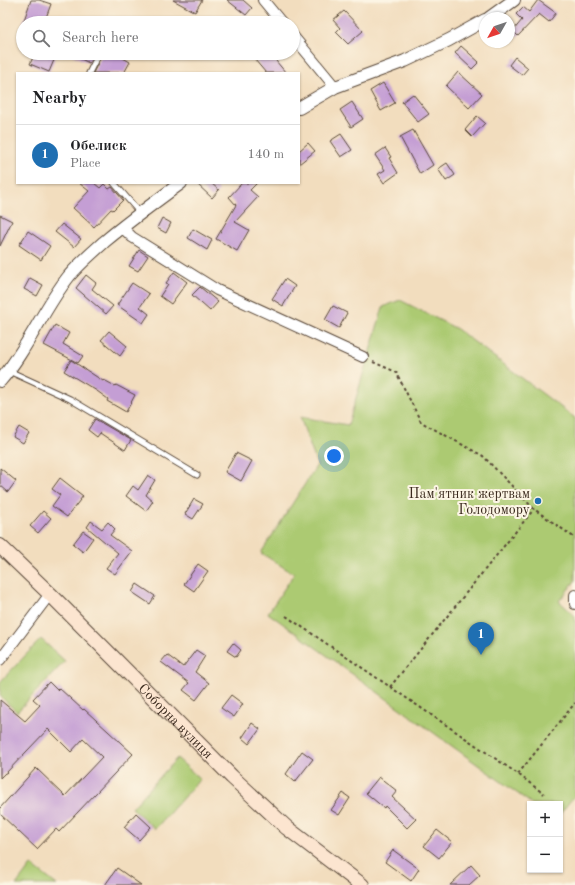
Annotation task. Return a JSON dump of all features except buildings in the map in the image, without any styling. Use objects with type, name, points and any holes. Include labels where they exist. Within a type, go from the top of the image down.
[{"type":"main road","name":"Соборна вулиця","points":[[0,546],[50,594],[232,777],[287,828],[362,885]]},
{"type":"street","points":[[262,0],[275,16]]},
{"type":"street","points":[[497,12],[514,0]]},
{"type":"street","points":[[300,107],[335,87],[405,61],[449,40],[479,23]]},
{"type":"street","points":[[300,44],[335,87]]},
{"type":"street","points":[[0,381],[9,371],[51,301],[70,275],[92,252],[122,227],[181,184]]},
{"type":"street","points":[[122,227],[132,237],[217,290],[364,357]]},
{"type":"street","points":[[0,660],[50,594]]},
{"type":"street","points":[[575,595],[575,604]]},
{"type":"lane","points":[[90,72],[96,60]]},
{"type":"lane","points":[[115,184],[140,213]]},
{"type":"lane","points":[[9,371],[70,399],[197,475]]},
{"type":"path","points":[[364,357],[396,372],[422,422],[483,456],[534,509],[575,538]]},
{"type":"path","points":[[390,687],[534,509]]},
{"type":"path","points":[[286,616],[518,774],[544,794]]},
{"type":"path","points":[[518,774],[575,703]]},
{"type":"green space","points":[[400,300],[457,329],[575,418],[575,581],[559,601],[575,616],[575,795],[563,810],[563,801],[528,801],[268,613],[294,574],[261,553],[317,465],[300,417],[348,425],[383,307]]},
{"type":"green space","points":[[41,639],[65,661],[17,712],[0,696],[0,682]]},
{"type":"green space","points":[[177,758],[200,779],[155,829],[132,808]]},
{"type":"green space","points":[[31,865],[57,885],[16,885]]},
{"type":"place","name":"Пам'ятник жертвам Голодомору","points":[[538,501]]},
{"type":"place","name":"Обелиск","points":[[481,655]]}]
